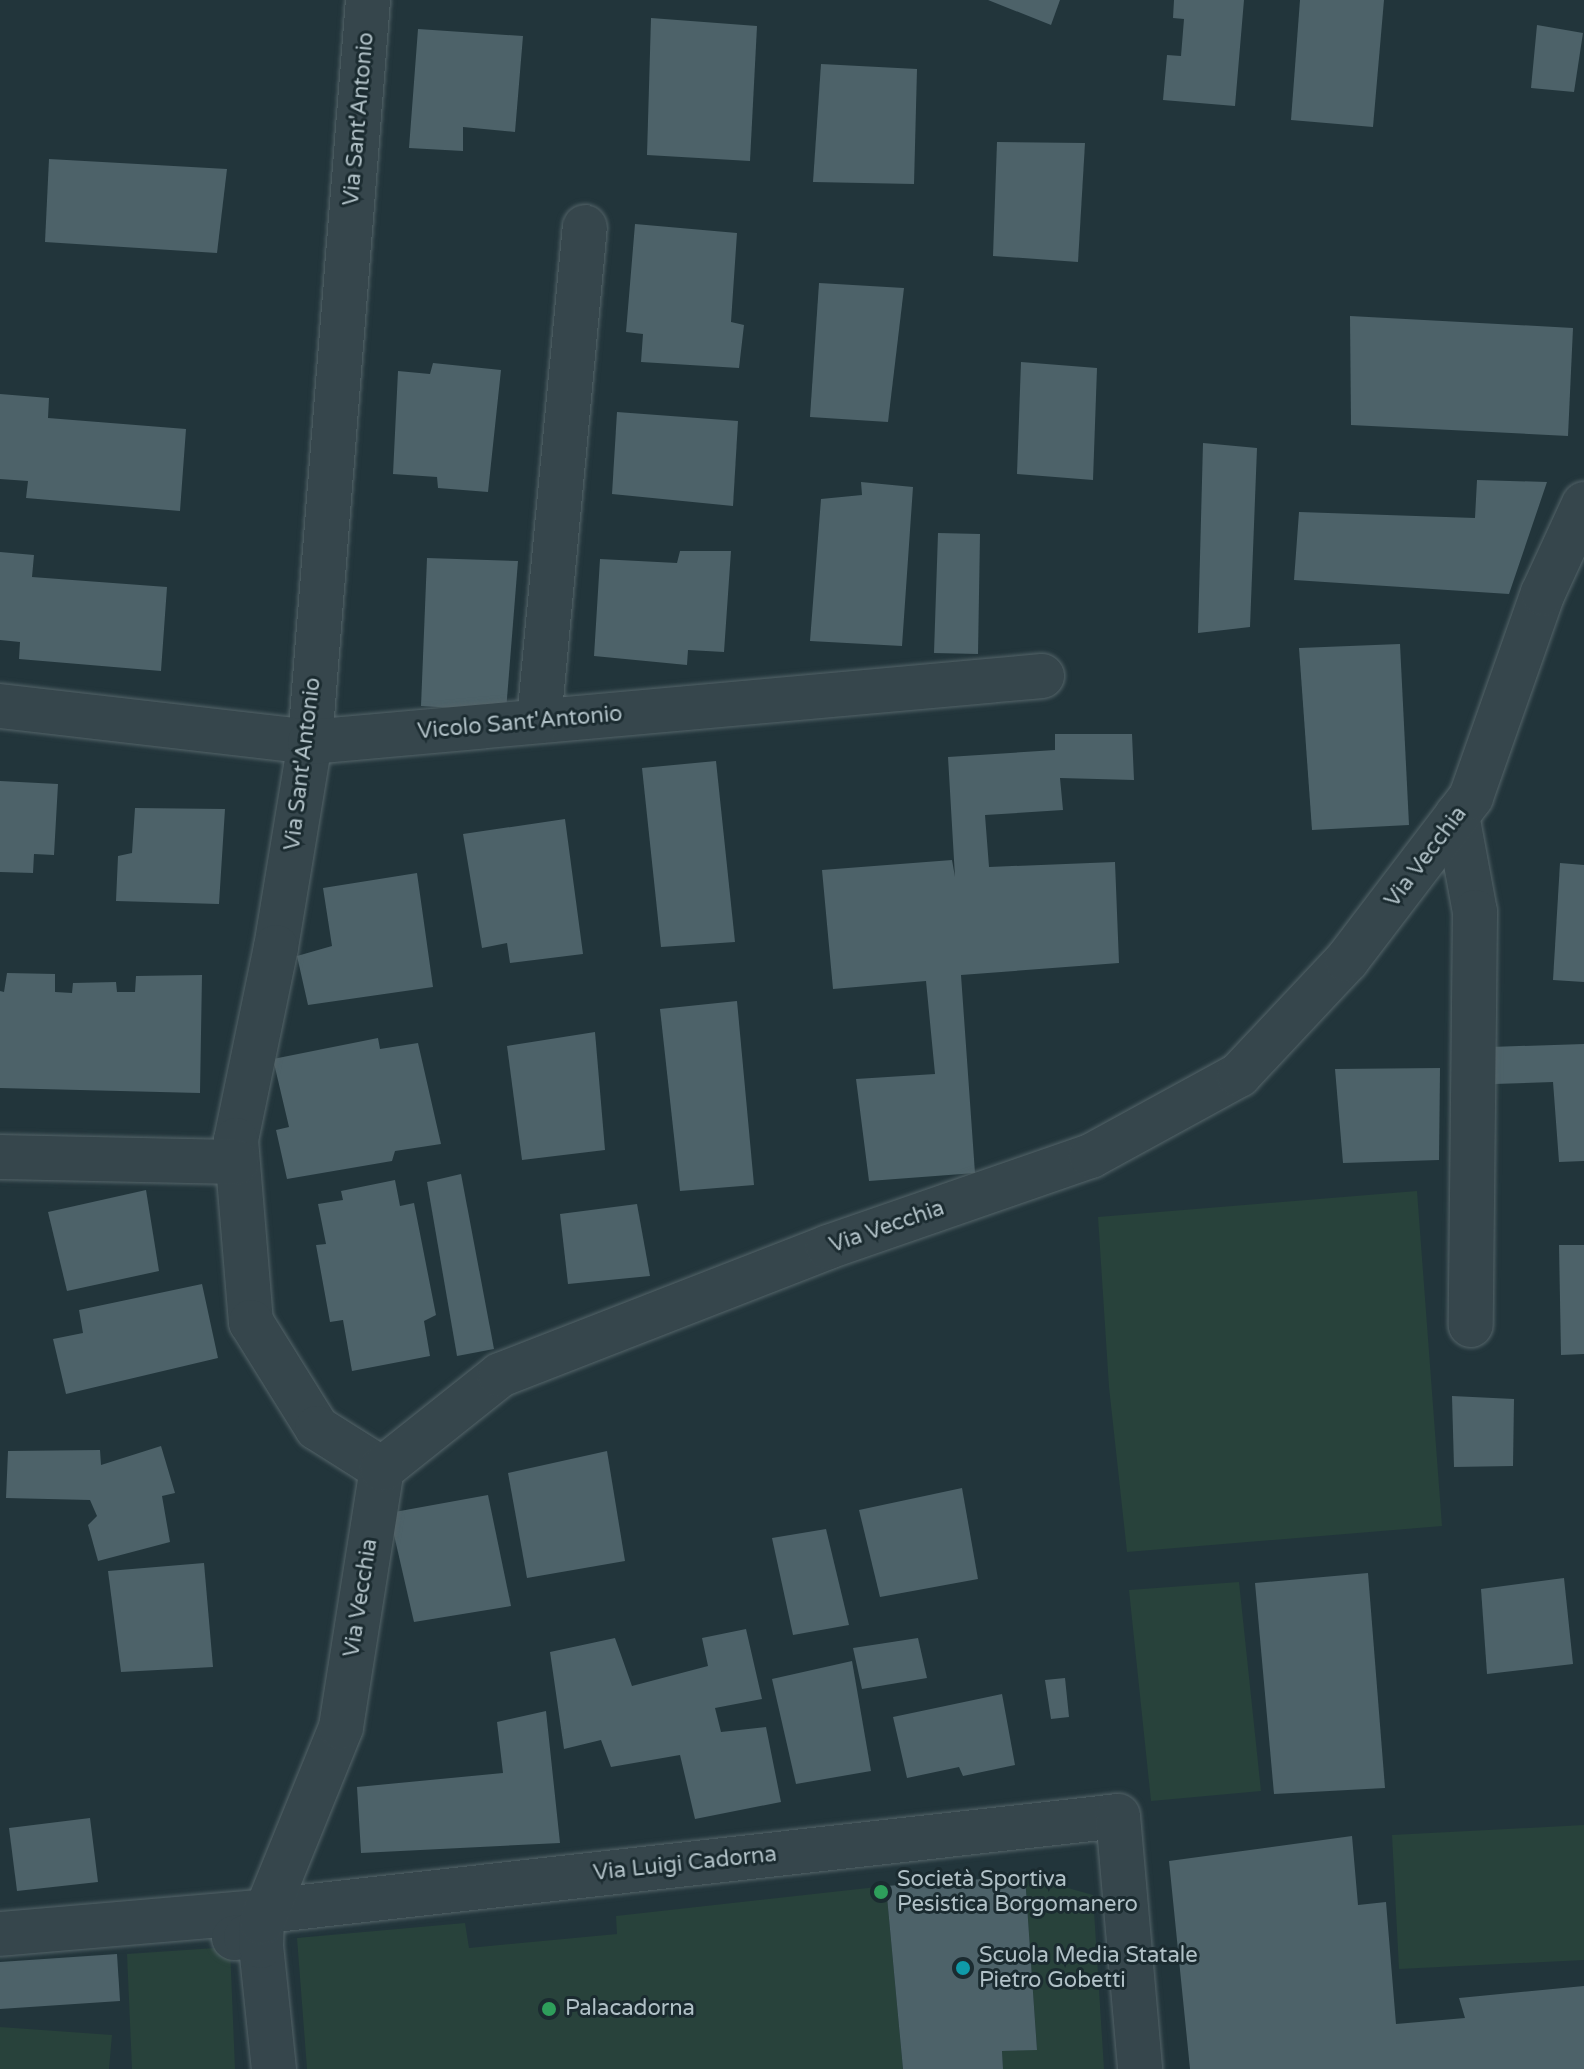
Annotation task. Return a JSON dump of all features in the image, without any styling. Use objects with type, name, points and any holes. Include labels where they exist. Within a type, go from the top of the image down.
[{"type":"street","name":"Via Sant'Antonio","points":[[368,0],[310,742],[276,947],[236,1140],[251,1322],[317,1428],[382,1469]]},
{"type":"street","points":[[539,721],[585,227]]},
{"type":"street","name":"Via Vecchia","points":[[274,2069],[264,1928],[341,1727],[382,1469],[500,1375],[828,1247],[1091,1156],[1239,1075],[1347,960],[1471,797],[1543,593],[1584,504]]},
{"type":"street","name":"Vicolo Sant'Antonio","points":[[0,706],[310,742],[1042,676]]},
{"type":"street","points":[[1457,815],[1475,912],[1471,1325]]},
{"type":"street","points":[[0,1157],[237,1162]]},
{"type":"street","name":"Via Luigi Cadorna","points":[[264,1928],[1118,1816],[1140,2069]]},
{"type":"street","points":[[0,1934],[129,1922],[166,1941],[246,1937],[264,1928]]},
{"type":"green space","points":[[1417,1191],[1442,1526],[1127,1552],[1109,1387],[1098,1217]]},
{"type":"green space","points":[[1239,1582],[1261,1791],[1151,1801],[1129,1590]]},
{"type":"green space","points":[[1584,1825],[1584,1960],[1399,1969],[1392,1835]]},
{"type":"green space","points":[[1025,1876],[1093,1895],[1104,2069],[1003,2069],[1002,2051],[1037,2049]]},
{"type":"green space","points":[[886,1886],[903,2069],[307,2069],[297,1938],[465,1923],[469,1948],[617,1934],[616,1916]]},
{"type":"green space","points":[[230,1947],[235,2069],[132,2069],[127,1954]]},
{"type":"green space","points":[[0,2027],[112,2035],[109,2069],[0,2069]]},
{"type":"building","points":[[988,0],[1060,0],[1051,25]]},
{"type":"building","points":[[1174,0],[1244,0],[1235,106],[1163,100],[1167,55],[1181,56],[1184,19],[1173,18]]},
{"type":"building","points":[[1300,0],[1384,0],[1373,127],[1291,120]]},
{"type":"building","points":[[651,18],[757,26],[750,161],[647,155]]},
{"type":"building","points":[[1537,25],[1583,33],[1574,92],[1531,88]]},
{"type":"building","points":[[418,29],[523,36],[515,132],[463,127],[463,151],[409,148]]},
{"type":"building","points":[[821,64],[917,69],[914,184],[813,182]]},
{"type":"building","points":[[997,142],[1085,143],[1078,262],[993,256]]},
{"type":"building","points":[[49,159],[227,169],[217,253],[45,242]]},
{"type":"building","points":[[635,224],[737,233],[731,322],[744,325],[739,368],[641,362],[643,334],[626,332]]},
{"type":"building","points":[[819,283],[904,288],[888,422],[810,417]]},
{"type":"building","points":[[1350,316],[1573,328],[1568,436],[1351,425]]},
{"type":"building","points":[[1021,362],[1097,368],[1093,480],[1017,474]]},
{"type":"building","points":[[433,363],[501,370],[488,492],[438,488],[437,477],[393,474],[398,371],[430,374]]},
{"type":"building","points":[[0,394],[49,398],[48,418],[186,429],[180,511],[26,498],[28,481],[0,479]]},
{"type":"building","points":[[617,412],[738,421],[733,506],[612,494]]},
{"type":"building","points":[[1203,443],[1257,448],[1250,627],[1198,633]]},
{"type":"building","points":[[1477,480],[1547,482],[1509,594],[1294,580],[1299,512],[1475,518]]},
{"type":"building","points":[[861,482],[913,487],[902,646],[810,641],[821,499],[862,495]]},
{"type":"building","points":[[938,533],[980,534],[978,654],[934,653]]},
{"type":"building","points":[[680,551],[731,551],[724,652],[688,650],[687,665],[594,656],[600,559],[677,563]]},
{"type":"building","points":[[0,552],[34,555],[32,577],[167,587],[161,671],[19,659],[20,642],[0,640]]},
{"type":"building","points":[[427,558],[518,561],[506,711],[421,706]]},
{"type":"building","points":[[1400,644],[1409,825],[1312,830],[1299,648]]},
{"type":"building","points":[[1055,734],[1132,734],[1134,780],[1060,778],[1063,810],[985,815],[989,867],[1115,862],[1119,963],[961,975],[975,1173],[869,1181],[856,1079],[935,1074],[926,981],[833,989],[822,870],[952,860],[955,877],[948,757],[1055,750]]},
{"type":"building","points":[[716,761],[735,942],[661,947],[642,768]]},
{"type":"building","points":[[0,781],[58,784],[54,855],[34,854],[33,873],[0,872]]},
{"type":"building","points":[[135,808],[225,809],[219,904],[116,901],[118,856],[132,853]]},
{"type":"building","points":[[565,819],[583,954],[510,963],[507,943],[482,948],[463,834]]},
{"type":"building","points":[[1560,863],[1584,865],[1584,982],[1553,980]]},
{"type":"building","points":[[417,873],[433,987],[308,1005],[297,956],[332,946],[323,888]]},
{"type":"building","points":[[7,973],[55,974],[55,992],[72,993],[73,983],[116,982],[117,992],[135,992],[136,976],[202,975],[200,1093],[0,1088],[0,991],[4,992]]},
{"type":"building","points":[[737,1001],[754,1185],[680,1191],[660,1009]]},
{"type":"building","points":[[595,1032],[605,1150],[522,1160],[507,1046]]},
{"type":"building","points":[[378,1038],[380,1049],[418,1043],[441,1144],[395,1151],[392,1161],[287,1179],[276,1130],[289,1127],[273,1059]]},
{"type":"building","points":[[1584,1044],[1584,1161],[1559,1162],[1553,1082],[1494,1084],[1490,1047]]},
{"type":"building","points":[[1440,1068],[1439,1160],[1343,1163],[1335,1069]]},
{"type":"building","points":[[461,1174],[494,1349],[457,1356],[427,1182]]},
{"type":"building","points":[[395,1180],[400,1206],[414,1203],[436,1315],[424,1321],[430,1356],[352,1371],[343,1320],[330,1322],[316,1245],[326,1244],[318,1204],[343,1200],[341,1191]]},
{"type":"building","points":[[146,1190],[159,1271],[67,1291],[48,1212]]},
{"type":"building","points":[[637,1204],[650,1276],[568,1284],[560,1214]]},
{"type":"building","points":[[1559,1245],[1584,1245],[1584,1354],[1561,1355]]},
{"type":"building","points":[[202,1284],[218,1358],[66,1394],[53,1339],[83,1333],[79,1310]]},
{"type":"building","points":[[1452,1396],[1514,1399],[1513,1466],[1454,1467]]},
{"type":"building","points":[[161,1446],[175,1493],[162,1496],[170,1542],[98,1561],[88,1525],[97,1516],[90,1500],[6,1498],[8,1451],[100,1450],[101,1465]]},
{"type":"building","points":[[607,1451],[625,1561],[527,1578],[508,1473]]},
{"type":"building","points":[[962,1488],[978,1579],[880,1597],[859,1510]]},
{"type":"building","points":[[488,1495],[511,1606],[414,1622],[389,1513]]},
{"type":"building","points":[[826,1529],[849,1625],[793,1635],[772,1538]]},
{"type":"building","points":[[204,1563],[213,1667],[121,1672],[108,1571]]},
{"type":"building","points":[[1368,1573],[1385,1788],[1274,1794],[1255,1583]]},
{"type":"building","points":[[1564,1578],[1573,1664],[1487,1674],[1481,1589]]},
{"type":"building","points":[[746,1629],[762,1699],[715,1708],[721,1732],[766,1727],[781,1802],[695,1819],[680,1755],[611,1767],[601,1740],[564,1749],[550,1652],[615,1638],[632,1686],[708,1666],[702,1638]]},
{"type":"building","points":[[918,1638],[927,1678],[862,1689],[853,1648]]},
{"type":"building","points":[[852,1661],[871,1771],[796,1784],[772,1679]]},
{"type":"building","points":[[1065,1678],[1069,1717],[1051,1719],[1045,1680]]},
{"type":"building","points":[[1002,1694],[1015,1765],[963,1776],[959,1767],[907,1778],[893,1717]]},
{"type":"building","points":[[546,1711],[560,1843],[361,1853],[357,1787],[503,1773],[497,1722]]},
{"type":"building","points":[[90,1818],[98,1882],[17,1891],[9,1828]]},
{"type":"building","points":[[1352,1836],[1358,1905],[1386,1902],[1396,2024],[1465,2018],[1459,1998],[1584,1986],[1584,2069],[1190,2069],[1169,1861]]},
{"type":"building","name":"Scuola Media Statale Pietro Gobetti","points":[[1025,1876],[1037,2050],[1002,2051],[1003,2069],[903,2069],[886,1886]]},
{"type":"building","points":[[117,1954],[120,2001],[0,2009],[0,1962]]},
{"type":"place","name":"Società Sportiva Pesistica Borgomanero","points":[[881,1892]]},
{"type":"place","name":"Scuola Media Statale Pietro Gobetti","points":[[963,1968]]},
{"type":"place","name":"Palacadorna","points":[[549,2009]]}]
